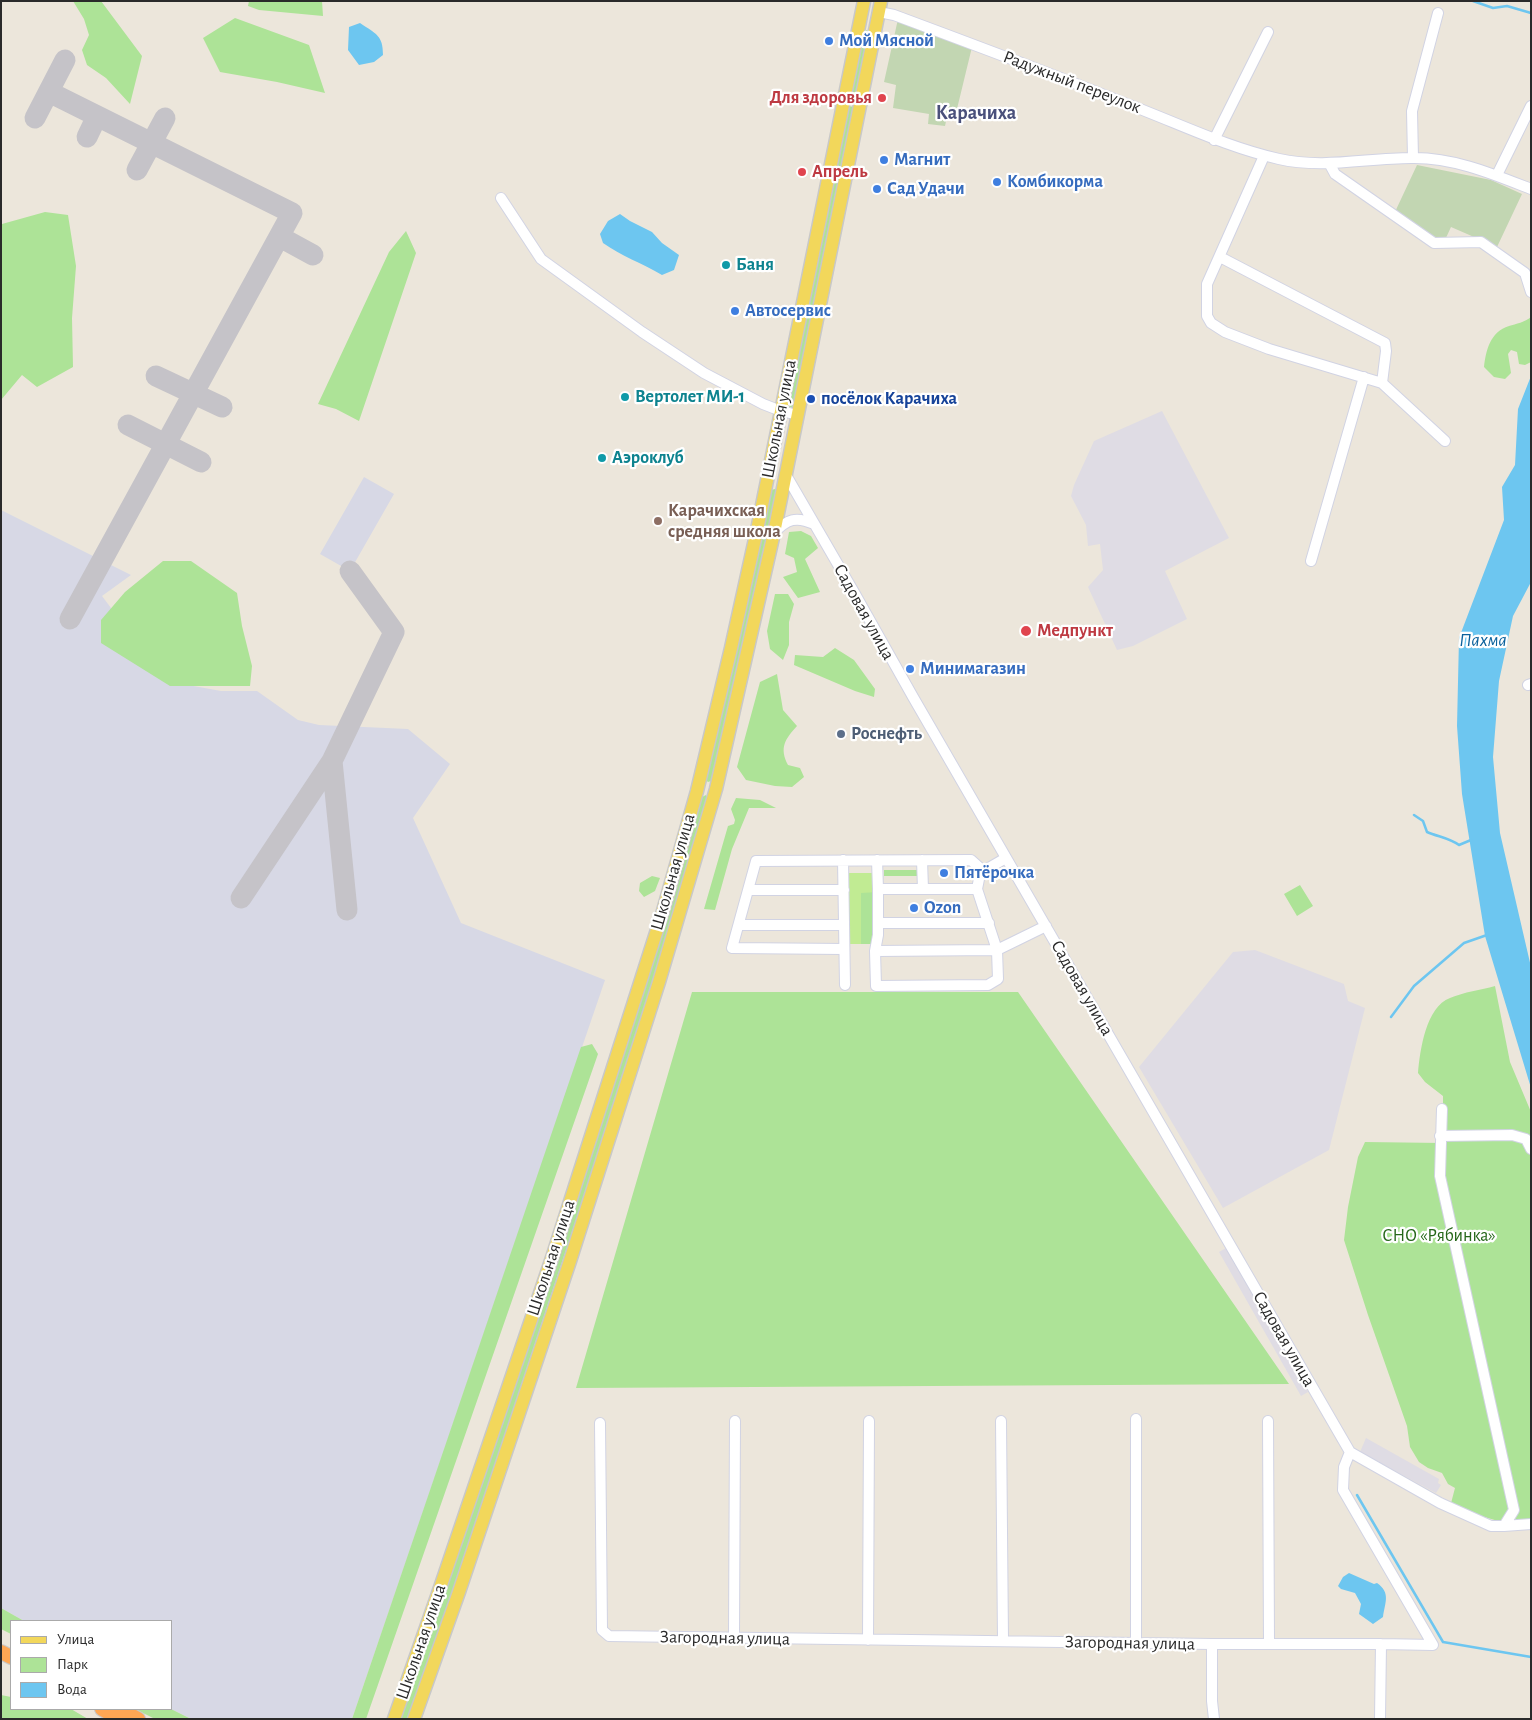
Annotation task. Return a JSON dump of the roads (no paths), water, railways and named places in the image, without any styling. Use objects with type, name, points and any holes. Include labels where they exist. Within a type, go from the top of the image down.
[{"type":"highway","points":[[104,1710],[120,1719]]},
{"type":"highway","points":[[122,1710],[138,1719]]},
{"type":"main road","points":[[864,5],[880,6]]},
{"type":"main road","name":"Школьная улица","points":[[394,1719],[553,1255],[663,911],[699,784],[731,648],[769,471],[864,5]]},
{"type":"main road","name":"Школьная улица","points":[[414,1719],[459,1592],[570,1261],[659,982],[716,789],[774,534],[880,6]]},
{"type":"main road","points":[[769,471],[786,475]]},
{"type":"main road","points":[[699,784],[716,789]]},
{"type":"street","name":"Радужный переулок","points":[[880,6],[894,15],[1007,56],[1214,140],[1264,156],[1309,164],[1413,158],[1455,163],[1497,175],[1531,189]]},
{"type":"street","points":[[1413,158],[1412,111],[1438,13]]},
{"type":"street","points":[[1214,140],[1268,32]]},
{"type":"street","points":[[1497,175],[1531,106]]},
{"type":"street","points":[[1264,156],[1207,284],[1207,316],[1211,323],[1225,332],[1269,349],[1382,383],[1445,441]]},
{"type":"street","points":[[1329,163],[1334,174],[1434,243],[1481,242],[1525,274],[1531,292]]},
{"type":"street","name":"Школьная улица","points":[[502,198],[541,259],[642,332],[704,373],[763,404],[798,415]]},
{"type":"street","points":[[1220,257],[1385,343],[1386,351],[1382,383]]},
{"type":"street","points":[[1311,561],[1364,377]]},
{"type":"street","name":"Садовая улица","points":[[786,475],[1350,1452]]},
{"type":"street","points":[[774,534],[782,525],[791,520],[804,520],[814,524]]},
{"type":"street","points":[[844,949],[732,948],[756,861],[971,860],[981,869],[987,869],[1006,858]]},
{"type":"street","points":[[843,860],[845,985]]},
{"type":"street","points":[[877,860],[878,935],[875,951],[876,986],[988,985],[998,979],[997,950],[990,923],[977,889],[981,869]]},
{"type":"street","points":[[922,860],[923,889]]},
{"type":"street","points":[[878,889],[977,889]]},
{"type":"street","points":[[748,890],[844,890]]},
{"type":"street","points":[[878,923],[990,923]]},
{"type":"street","points":[[739,925],[844,925]]},
{"type":"street","points":[[875,951],[997,950],[1046,926]]},
{"type":"street","points":[[1442,1109],[1440,1176],[1514,1510],[1504,1526]]},
{"type":"street","points":[[1440,1136],[1512,1136],[1526,1139],[1531,1149]]},
{"type":"street","points":[[1136,1419],[1136,1642]]},
{"type":"street","points":[[1001,1420],[1002,1640]]},
{"type":"street","points":[[734,1638],[735,1421]]},
{"type":"street","points":[[868,1640],[869,1421]]},
{"type":"street","points":[[1268,1421],[1269,1644]]},
{"type":"street","name":"Загородная улица","points":[[600,1422],[602,1630],[609,1636],[1433,1646],[1343,1490],[1344,1467],[1350,1452]]},
{"type":"street","points":[[1350,1452],[1440,1503],[1491,1526],[1531,1524]]},
{"type":"street","points":[[1212,1644],[1212,1701],[1214,1719]]},
{"type":"street","points":[[1380,1719],[1382,1644]]},
{"type":"water","points":[[360,23],[378,36],[382,43],[383,55],[374,62],[359,65],[348,50],[349,27]]},
{"type":"water","points":[[620,214],[652,232],[662,243],[679,255],[674,270],[662,275],[603,243],[600,234],[608,221]]},
{"type":"water","name":"Пахма","points":[[1531,376],[1531,582],[1513,616],[1499,681],[1493,757],[1500,833],[1531,967],[1531,1088],[1485,936],[1462,794],[1457,726],[1459,638],[1504,520],[1502,487],[1515,465],[1518,409]]},
{"type":"water","points":[[1349,1573],[1374,1584],[1377,1583],[1386,1594],[1383,1617],[1373,1624],[1359,1614],[1361,1604],[1355,1593],[1341,1589],[1338,1586],[1343,1577]]},
{"type":"waterway","points":[[1473,1],[1493,8],[1507,6],[1531,13]]},
{"type":"waterway","points":[[1414,815],[1423,821],[1427,832],[1459,845],[1471,840]]},
{"type":"waterway","points":[[1391,1017],[1414,986],[1464,943],[1487,935]]},
{"type":"waterway","points":[[1357,1495],[1443,1642],[1531,1657]]},
{"type":"place","name":"Мой Мясной","points":[[829,41]]},
{"type":"place","name":"Для здоровья","points":[[882,98]]},
{"type":"place","name":"Магнит","points":[[884,160]]},
{"type":"place","name":"Апрель","points":[[802,172]]},
{"type":"place","name":"Комбикорма","points":[[997,182]]},
{"type":"place","name":"Сад Удачи","points":[[877,189]]},
{"type":"place","name":"Баня","points":[[726,265]]},
{"type":"place","name":"Автосервис","points":[[735,311]]},
{"type":"place","name":"Вертолет МИ-1","points":[[625,397]]},
{"type":"place","name":"посёлок Карачиха","points":[[811,399]]},
{"type":"place","name":"Аэроклуб","points":[[602,458]]},
{"type":"place","name":"Карачихская средняя школа","points":[[658,521]]},
{"type":"place","name":"Медпункт","points":[[1026,631]]},
{"type":"place","name":"Минимагазин","points":[[910,669]]},
{"type":"place","name":"Роснефть","points":[[841,734]]},
{"type":"place","name":"Пятёрочка","points":[[944,873]]},
{"type":"place","name":"Ozon","points":[[914,908]]},
{"type":"district","name":"Карачиха","points":[[976,113]]},
{"type":"park label","name":"СНО «Рябинка»","points":[[1439,1236]]}]
